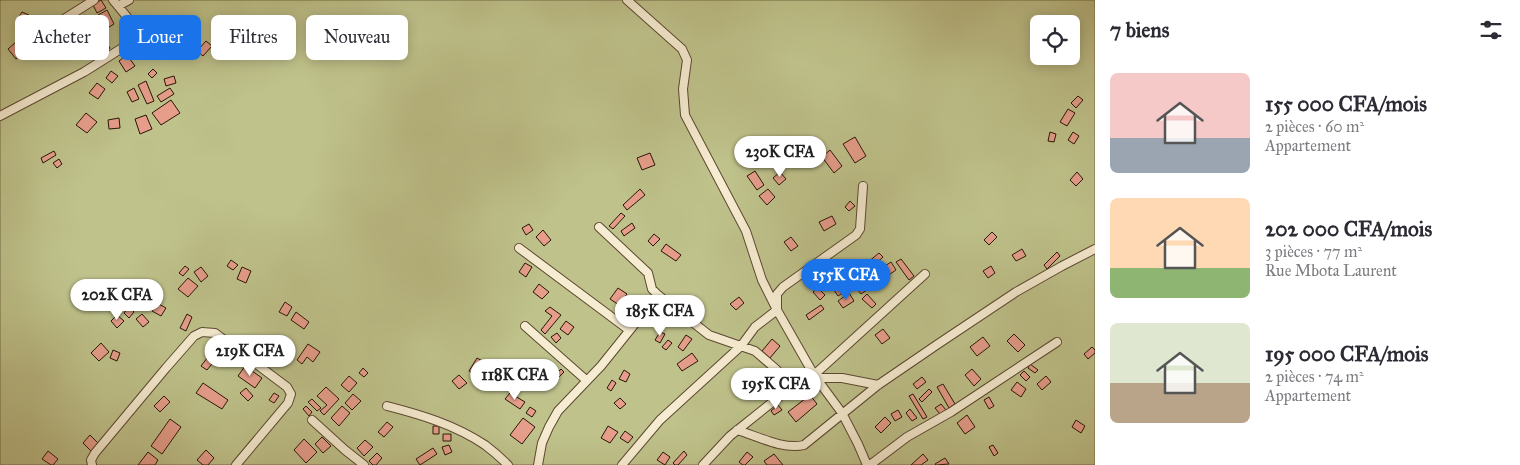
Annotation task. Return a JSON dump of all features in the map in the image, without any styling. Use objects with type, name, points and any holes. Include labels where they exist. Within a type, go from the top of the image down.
[{"type":"street","points":[[70,15],[94,0]]},
{"type":"street","points":[[0,116],[84,72],[133,43],[138,38],[139,33],[116,3],[129,0]]},
{"type":"street","points":[[627,0],[682,49],[687,60],[683,89],[685,115],[746,231],[762,280],[776,310],[816,377],[842,413],[867,465]]},
{"type":"street","points":[[776,310],[776,294],[783,287],[856,235],[860,229],[863,186]]},
{"type":"street","points":[[599,226],[648,273],[652,288],[658,295],[709,335],[755,351],[777,370],[780,396]]},
{"type":"street","points":[[519,248],[629,330]]},
{"type":"street","points":[[737,430],[786,445],[804,445],[878,385],[1016,292],[1095,249]]},
{"type":"street","points":[[816,377],[925,274]]},
{"type":"street","points":[[538,465],[542,444],[549,427],[564,403],[601,366],[658,295]]},
{"type":"street","points":[[622,465],[666,415],[742,346],[755,327],[776,310]]},
{"type":"street","points":[[524,326],[586,380]]},
{"type":"street","points":[[92,465],[91,460],[94,453],[194,336],[202,332],[214,333],[287,387],[291,394],[288,403],[236,465]]},
{"type":"street","points":[[870,465],[907,437],[951,412],[1057,342]]},
{"type":"street","points":[[704,465],[737,430],[797,380],[816,377],[842,378],[878,385]]},
{"type":"street","points":[[387,406],[424,416],[456,428],[486,446],[508,465]]},
{"type":"street","points":[[312,420],[364,465]]},
{"type":"green space","points":[[0,0],[1095,0],[1095,465],[0,465]]},
{"type":"building","points":[[101,0],[106,8],[97,13],[93,5]]},
{"type":"building","points":[[107,10],[114,24],[109,27],[109,15],[98,15]]},
{"type":"building","points":[[206,41],[211,45],[203,56],[201,54],[201,47]]},
{"type":"building","points":[[15,43],[15,58],[8,49]]},
{"type":"building","points":[[131,60],[135,66],[126,72],[119,61]]},
{"type":"building","points":[[153,69],[157,73],[152,78],[148,74]]},
{"type":"building","points":[[111,71],[118,76],[112,83],[106,78]]},
{"type":"building","points":[[174,76],[176,83],[166,86],[164,79]]},
{"type":"building","points":[[146,81],[154,101],[147,104],[138,85]]},
{"type":"building","points":[[97,83],[105,89],[98,99],[89,93]]},
{"type":"building","points":[[134,88],[139,99],[132,102],[127,92]]},
{"type":"building","points":[[170,88],[174,94],[161,102],[157,96]]},
{"type":"building","points":[[1078,96],[1083,100],[1076,108],[1071,103]]},
{"type":"building","points":[[171,100],[180,113],[161,125],[152,113]]},
{"type":"building","points":[[1068,109],[1075,113],[1067,126],[1060,122]]},
{"type":"building","points":[[86,113],[97,122],[87,133],[76,125]]},
{"type":"building","points":[[146,115],[152,129],[140,134],[135,119]]},
{"type":"building","points":[[119,118],[120,128],[109,129],[108,120]]},
{"type":"building","points":[[1050,132],[1056,134],[1054,142],[1048,141]]},
{"type":"building","points":[[1073,132],[1079,136],[1074,144],[1068,140]]},
{"type":"building","points":[[855,137],[866,156],[855,163],[843,144]]},
{"type":"building","points":[[830,150],[842,166],[834,173],[822,157]]},
{"type":"building","points":[[54,151],[56,155],[43,163],[41,158]]},
{"type":"building","points":[[650,153],[655,165],[642,170],[637,158]]},
{"type":"building","points":[[59,159],[62,164],[57,168],[53,163]]},
{"type":"building","points":[[755,171],[764,185],[757,190],[747,176]]},
{"type":"building","points":[[780,172],[786,179],[779,185],[773,178]]},
{"type":"building","points":[[1077,172],[1083,179],[1076,186],[1070,180]]},
{"type":"building","points":[[640,189],[645,195],[627,210],[623,205]]},
{"type":"building","points":[[768,189],[775,197],[767,205],[759,196]]},
{"type":"building","points":[[850,201],[855,206],[849,211],[845,207]]},
{"type":"building","points":[[621,213],[625,216],[613,229],[609,226]]},
{"type":"building","points":[[832,216],[836,224],[824,231],[819,222]]},
{"type":"building","points":[[632,223],[635,228],[624,236],[621,231]]},
{"type":"building","points":[[529,224],[533,230],[526,235],[522,228]]},
{"type":"building","points":[[543,230],[551,240],[544,246],[536,237]]},
{"type":"building","points":[[992,232],[997,237],[989,245],[984,240]]},
{"type":"building","points":[[654,234],[660,239],[653,246],[648,241]]},
{"type":"building","points":[[791,237],[798,246],[791,251],[784,242]]},
{"type":"building","points":[[666,244],[681,255],[676,261],[661,251]]},
{"type":"building","points":[[1022,249],[1026,256],[1016,261],[1012,255]]},
{"type":"building","points":[[1057,252],[1060,256],[1047,269],[1044,265]]},
{"type":"building","points":[[879,253],[883,257],[872,267],[868,262]]},
{"type":"building","points":[[901,259],[914,276],[909,280],[896,262]]},
{"type":"building","points":[[231,260],[238,265],[233,270],[227,266]]},
{"type":"building","points":[[891,262],[896,270],[861,294],[855,286]]},
{"type":"building","points":[[525,263],[532,267],[526,277],[519,272]]},
{"type":"building","points":[[862,265],[866,270],[856,278],[852,272]]},
{"type":"building","points":[[185,266],[189,269],[183,276],[179,273]]},
{"type":"building","points":[[991,266],[995,273],[988,278],[983,271]]},
{"type":"building","points":[[201,267],[208,276],[201,282],[194,272]]},
{"type":"building","points":[[242,267],[251,271],[246,283],[237,279]]},
{"type":"building","points":[[188,278],[198,286],[188,297],[178,289]]},
{"type":"building","points":[[844,279],[850,288],[838,296],[832,287]]},
{"type":"building","points":[[539,284],[549,292],[542,299],[533,292]]},
{"type":"building","points":[[157,287],[162,289],[155,302],[150,299]]},
{"type":"building","points":[[618,288],[627,294],[619,305],[610,299]]},
{"type":"building","points":[[818,288],[825,295],[820,300],[813,292]]},
{"type":"building","points":[[849,293],[854,301],[843,308],[838,301]]},
{"type":"building","points":[[867,294],[876,304],[872,308],[862,299]]},
{"type":"building","points":[[739,297],[744,303],[736,310],[730,304]]},
{"type":"building","points":[[285,302],[292,307],[287,316],[279,312]]},
{"type":"building","points":[[157,303],[166,308],[161,316],[152,311]]},
{"type":"building","points":[[821,305],[824,309],[809,320],[806,315]]},
{"type":"building","points":[[129,307],[134,312],[129,318],[124,313]]},
{"type":"building","points":[[550,307],[561,315],[545,334],[541,330],[552,316],[545,311]]},
{"type":"building","points":[[296,312],[309,322],[304,329],[291,320]]},
{"type":"building","points":[[142,314],[149,322],[143,327],[136,319]]},
{"type":"building","points":[[187,314],[192,317],[186,331],[180,328]]},
{"type":"building","points":[[117,315],[124,321],[117,328],[111,321]]},
{"type":"building","points":[[566,321],[574,327],[568,335],[560,329]]},
{"type":"building","points":[[883,329],[890,338],[882,344],[875,335]]},
{"type":"building","points":[[660,332],[665,334],[660,343],[655,340]]},
{"type":"building","points":[[557,333],[561,338],[556,343],[551,337]]},
{"type":"building","points":[[1014,334],[1025,345],[1018,352],[1007,341]]},
{"type":"building","points":[[686,335],[692,339],[683,351],[678,347]]},
{"type":"building","points":[[983,337],[990,346],[977,356],[970,347]]},
{"type":"building","points":[[772,339],[780,346],[770,358],[762,351]]},
{"type":"building","points":[[668,340],[672,343],[666,350],[662,347]]},
{"type":"building","points":[[101,343],[109,352],[99,361],[91,353]]},
{"type":"building","points":[[308,344],[320,352],[313,362],[307,357],[302,364],[297,360]]},
{"type":"building","points":[[1092,347],[1095,353],[1088,359],[1084,354]]},
{"type":"building","points":[[214,349],[220,354],[207,370],[201,366]]},
{"type":"building","points":[[113,350],[120,353],[117,361],[110,358]]},
{"type":"building","points":[[692,353],[698,361],[682,371],[677,364]]},
{"type":"building","points":[[477,358],[486,363],[479,376],[469,371]]},
{"type":"building","points":[[1030,364],[1038,370],[1035,373],[1028,368]]},
{"type":"building","points":[[245,366],[262,378],[255,388],[238,376]]},
{"type":"building","points":[[363,368],[368,373],[364,377],[359,373]]},
{"type":"building","points":[[561,369],[564,372],[557,379],[554,376]]},
{"type":"building","points":[[972,369],[981,379],[974,386],[965,375]]},
{"type":"building","points":[[624,370],[630,374],[626,382],[619,379]]},
{"type":"building","points":[[1024,371],[1030,377],[1026,381],[1020,375]]},
{"type":"building","points":[[764,374],[776,390],[771,394],[759,378]]},
{"type":"building","points":[[459,375],[467,383],[459,389],[452,381]]},
{"type":"building","points":[[349,376],[357,383],[349,392],[341,385]]},
{"type":"building","points":[[1046,376],[1051,382],[1042,390],[1037,384]]},
{"type":"building","points":[[922,377],[926,382],[917,389],[913,384]]},
{"type":"building","points":[[612,380],[616,383],[611,391],[607,388]]},
{"type":"building","points":[[1017,382],[1026,389],[1021,397],[1011,390]]},
{"type":"building","points":[[203,383],[228,400],[222,409],[196,393]]},
{"type":"building","points":[[943,384],[955,404],[949,408],[937,387]]},
{"type":"building","points":[[753,385],[759,392],[751,398],[745,390]]},
{"type":"building","points":[[326,387],[339,399],[324,415],[320,411],[327,405],[317,396]]},
{"type":"building","points":[[246,388],[253,396],[248,401],[240,393]]},
{"type":"building","points":[[929,389],[932,392],[922,402],[919,399]]},
{"type":"building","points":[[274,393],[279,396],[274,403],[269,400]]},
{"type":"building","points":[[510,393],[525,402],[520,409],[505,399]]},
{"type":"building","points":[[353,394],[361,401],[352,410],[345,403]]},
{"type":"building","points":[[913,394],[927,417],[923,419],[909,396]]},
{"type":"building","points":[[810,395],[817,404],[796,422],[788,412]]},
{"type":"building","points":[[164,396],[170,402],[160,412],[154,406]]},
{"type":"building","points":[[989,397],[994,406],[989,409],[984,400]]},
{"type":"building","points":[[620,398],[626,404],[620,409],[614,403]]},
{"type":"building","points":[[312,399],[321,408],[317,411],[308,402]]},
{"type":"building","points":[[941,404],[946,410],[940,414],[935,408]]},
{"type":"building","points":[[778,405],[782,410],[774,415],[771,411]]},
{"type":"building","points":[[306,406],[312,412],[309,416],[303,409]]},
{"type":"building","points":[[342,406],[350,413],[339,426],[331,418]]},
{"type":"building","points":[[530,407],[536,411],[532,417],[526,413]]},
{"type":"building","points":[[910,409],[917,418],[912,421],[906,413]]},
{"type":"building","points":[[898,410],[902,417],[895,421],[891,414]]},
{"type":"building","points":[[967,415],[975,427],[965,434],[957,423]]},
{"type":"building","points":[[885,417],[891,423],[881,433],[875,427]]},
{"type":"building","points":[[523,418],[535,427],[522,444],[510,435]]},
{"type":"building","points":[[170,419],[181,427],[162,454],[151,446]]},
{"type":"building","points":[[1076,420],[1085,426],[1081,433],[1072,427]]},
{"type":"building","points":[[387,422],[393,427],[384,437],[378,432]]},
{"type":"building","points":[[433,426],[439,426],[439,434],[433,434]]},
{"type":"building","points":[[608,426],[618,432],[610,443],[601,438]]},
{"type":"building","points":[[625,431],[633,437],[628,443],[620,438]]},
{"type":"building","points":[[443,434],[451,434],[451,441],[443,441]]},
{"type":"building","points":[[90,435],[103,448],[96,456],[83,443]]},
{"type":"building","points":[[322,437],[331,446],[323,453],[315,444]]},
{"type":"building","points":[[304,439],[317,452],[306,463],[294,450]]},
{"type":"building","points":[[365,440],[373,447],[364,456],[357,448]]},
{"type":"building","points":[[449,445],[452,452],[445,455],[442,447]]},
{"type":"building","points":[[993,445],[998,453],[994,456],[989,447]]},
{"type":"building","points":[[433,448],[437,454],[420,465],[416,459]]},
{"type":"building","points":[[206,450],[214,458],[208,465],[203,465],[197,460]]},
{"type":"building","points":[[48,451],[58,459],[53,465],[42,459]]},
{"type":"building","points":[[684,451],[687,455],[678,465],[675,465],[673,463]]},
{"type":"building","points":[[148,452],[158,460],[155,465],[138,465]]},
{"type":"building","points":[[663,452],[670,457],[665,465],[657,460]]},
{"type":"building","points":[[747,452],[753,457],[743,465],[739,462]]},
{"type":"building","points":[[377,453],[382,458],[376,465],[373,465],[369,461]]},
{"type":"building","points":[[774,454],[783,465],[767,465],[764,461]]},
{"type":"building","points":[[923,454],[928,460],[921,465],[911,465]]},
{"type":"building","points":[[945,458],[949,464],[935,464]]}]
